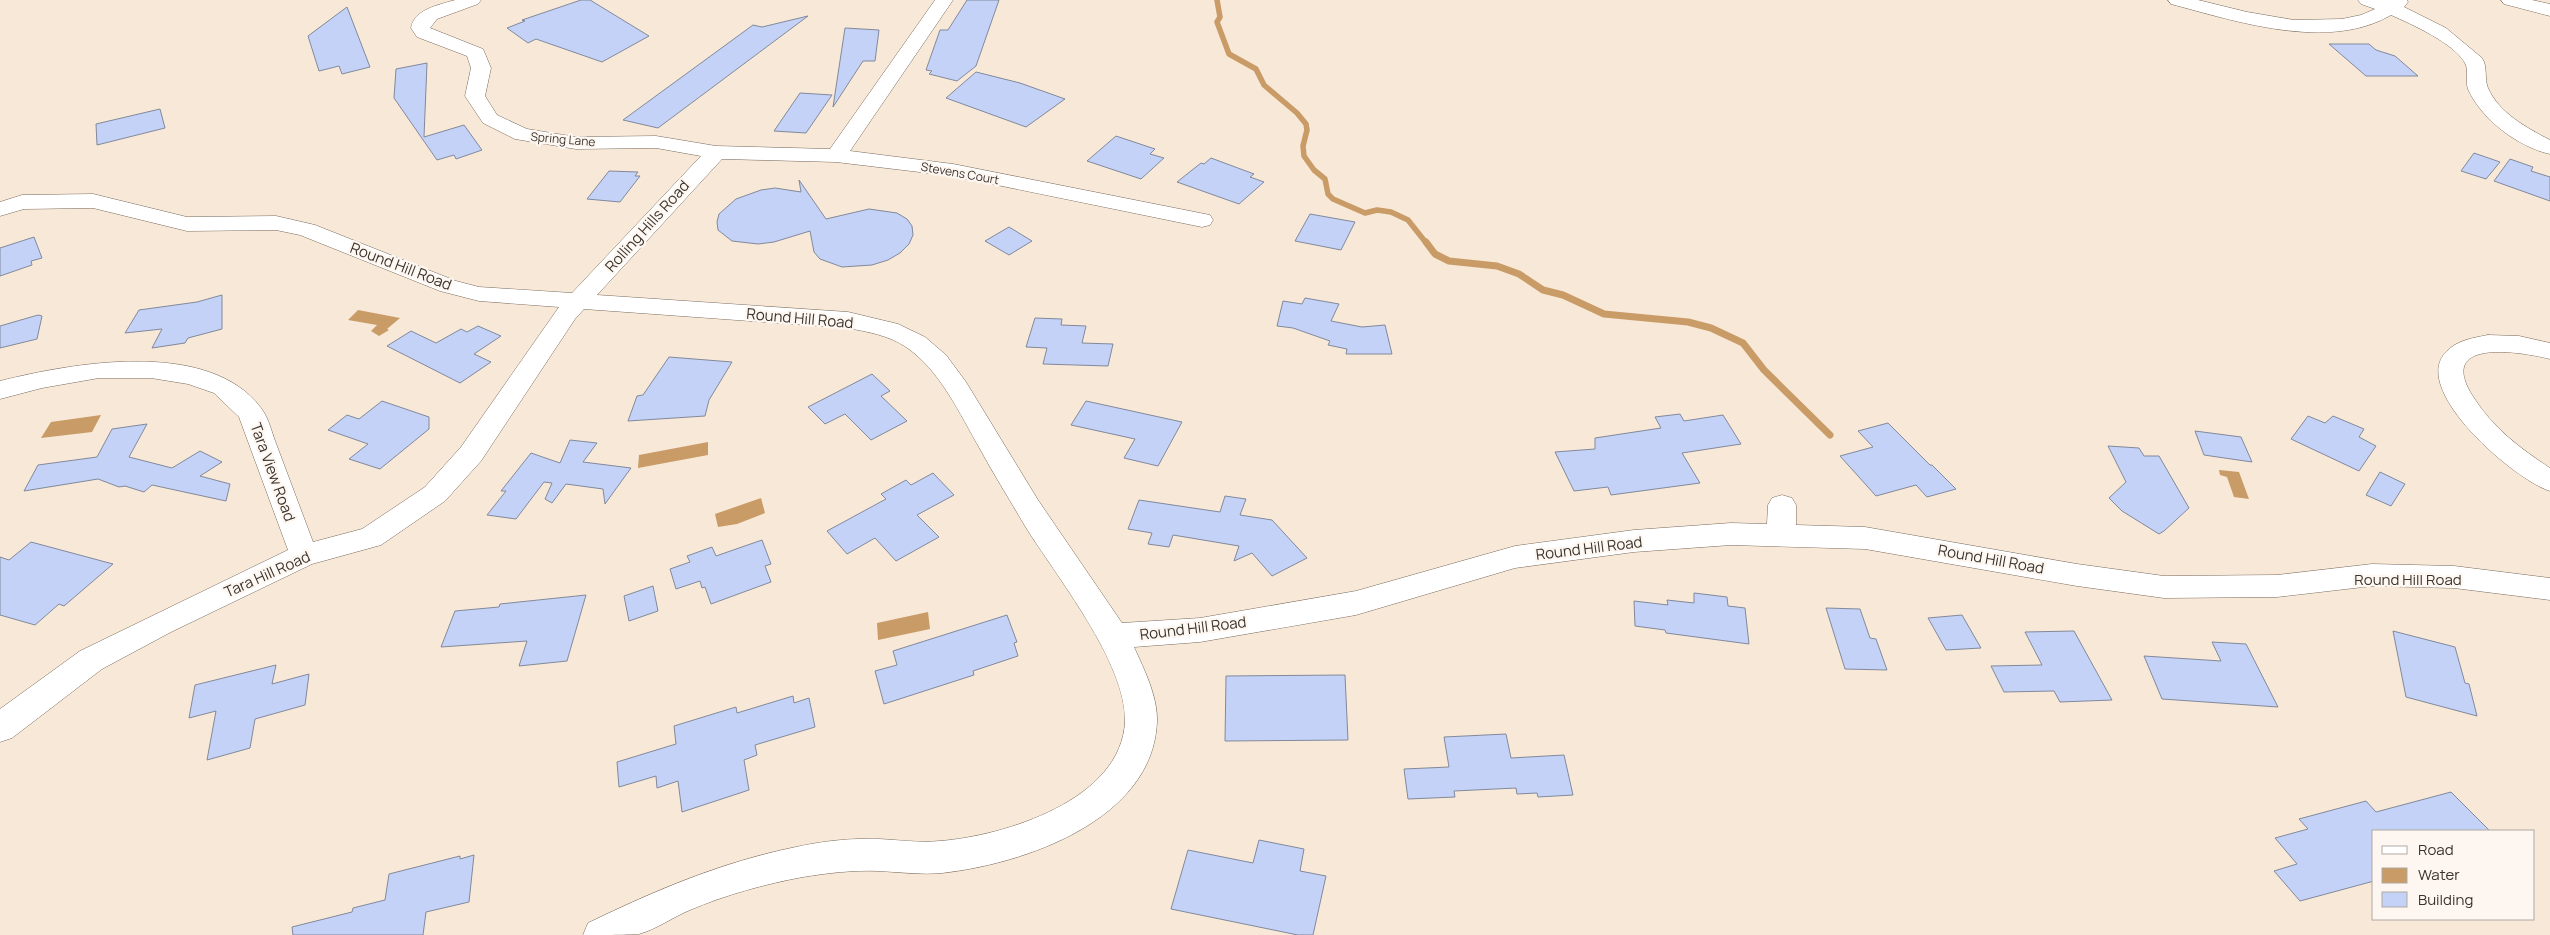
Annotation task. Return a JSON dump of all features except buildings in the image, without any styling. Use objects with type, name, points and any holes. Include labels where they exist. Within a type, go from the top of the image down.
[{"type":"street","name":"Spring Lane","points":[[472,0],[430,15],[421,22],[420,28],[424,33],[476,53],[481,68],[475,96],[490,119],[522,135],[576,143],[656,142],[716,152]]},
{"type":"street","points":[[836,156],[944,0]]},
{"type":"street","points":[[2177,0],[2265,22],[2302,26],[2320,26],[2366,20],[2396,4]]},
{"type":"street","points":[[2367,0],[2396,4],[2464,49],[2475,62],[2476,84],[2486,104],[2510,124],[2550,148]]},
{"type":"street","points":[[2510,0],[2550,10]]},
{"type":"street","name":"Stevens Court","points":[[716,152],[836,156],[953,170],[1202,220]]},
{"type":"street","name":"Rolling Hills Road","points":[[580,301],[652,219],[716,152]]},
{"type":"street","name":"Round Hill Road","points":[[0,209],[22,202],[92,201],[186,224],[276,223],[307,230],[448,286],[479,294],[839,319],[900,332],[925,349],[956,389],[1068,572],[1114,636],[1200,630],[1356,603],[1515,557],[1634,541],[1731,534],[1865,538],[2077,575],[2164,586],[2277,586],[2372,575],[2454,577],[2550,589]]},
{"type":"street","name":"Tara Hill Road","points":[[0,728],[91,660],[160,624],[304,555],[371,537],[435,494],[470,454],[510,401],[566,314],[580,301]]},
{"type":"street","points":[[2550,351],[2512,343],[2476,345],[2463,350],[2453,360],[2451,369],[2452,380],[2458,394],[2480,424],[2510,454],[2550,481]]},
{"type":"street","name":"Tara View Road","points":[[0,390],[42,379],[107,370],[159,371],[191,376],[223,387],[251,413],[304,555]]},
{"type":"street","points":[[1781,534],[1782,505]]},
{"type":"street","points":[[601,935],[689,893],[796,863],[869,855],[940,857],[975,853],[1027,838],[1082,812],[1125,774],[1137,741],[1141,722],[1130,670],[1114,636]]},
{"type":"water","points":[[358,310],[400,318],[387,329],[389,330],[379,336],[371,331],[377,325],[348,320]]},
{"type":"water","points":[[101,415],[92,432],[41,438],[51,422]]},
{"type":"water","points":[[708,442],[708,455],[638,468],[639,455]]},
{"type":"water","points":[[2219,470],[2239,472],[2249,499],[2234,497],[2227,477],[2220,475]]},
{"type":"water","points":[[761,498],[765,513],[737,524],[718,527],[715,514]]},
{"type":"water","points":[[928,612],[930,629],[878,640],[877,623]]},
{"type":"waterway","points":[[1217,0],[1220,17],[1217,22],[1229,54],[1256,69],[1264,85],[1297,113],[1306,124],[1307,130],[1303,146],[1304,156],[1314,170],[1325,179],[1328,194],[1333,199],[1365,213],[1377,210],[1391,212],[1408,220],[1427,244]]},
{"type":"waterway","points":[[1426,242],[1435,254],[1449,261],[1497,266],[1519,274],[1543,290],[1563,295],[1604,314],[1688,322],[1711,328],[1743,343],[1764,370],[1830,435]]}]
